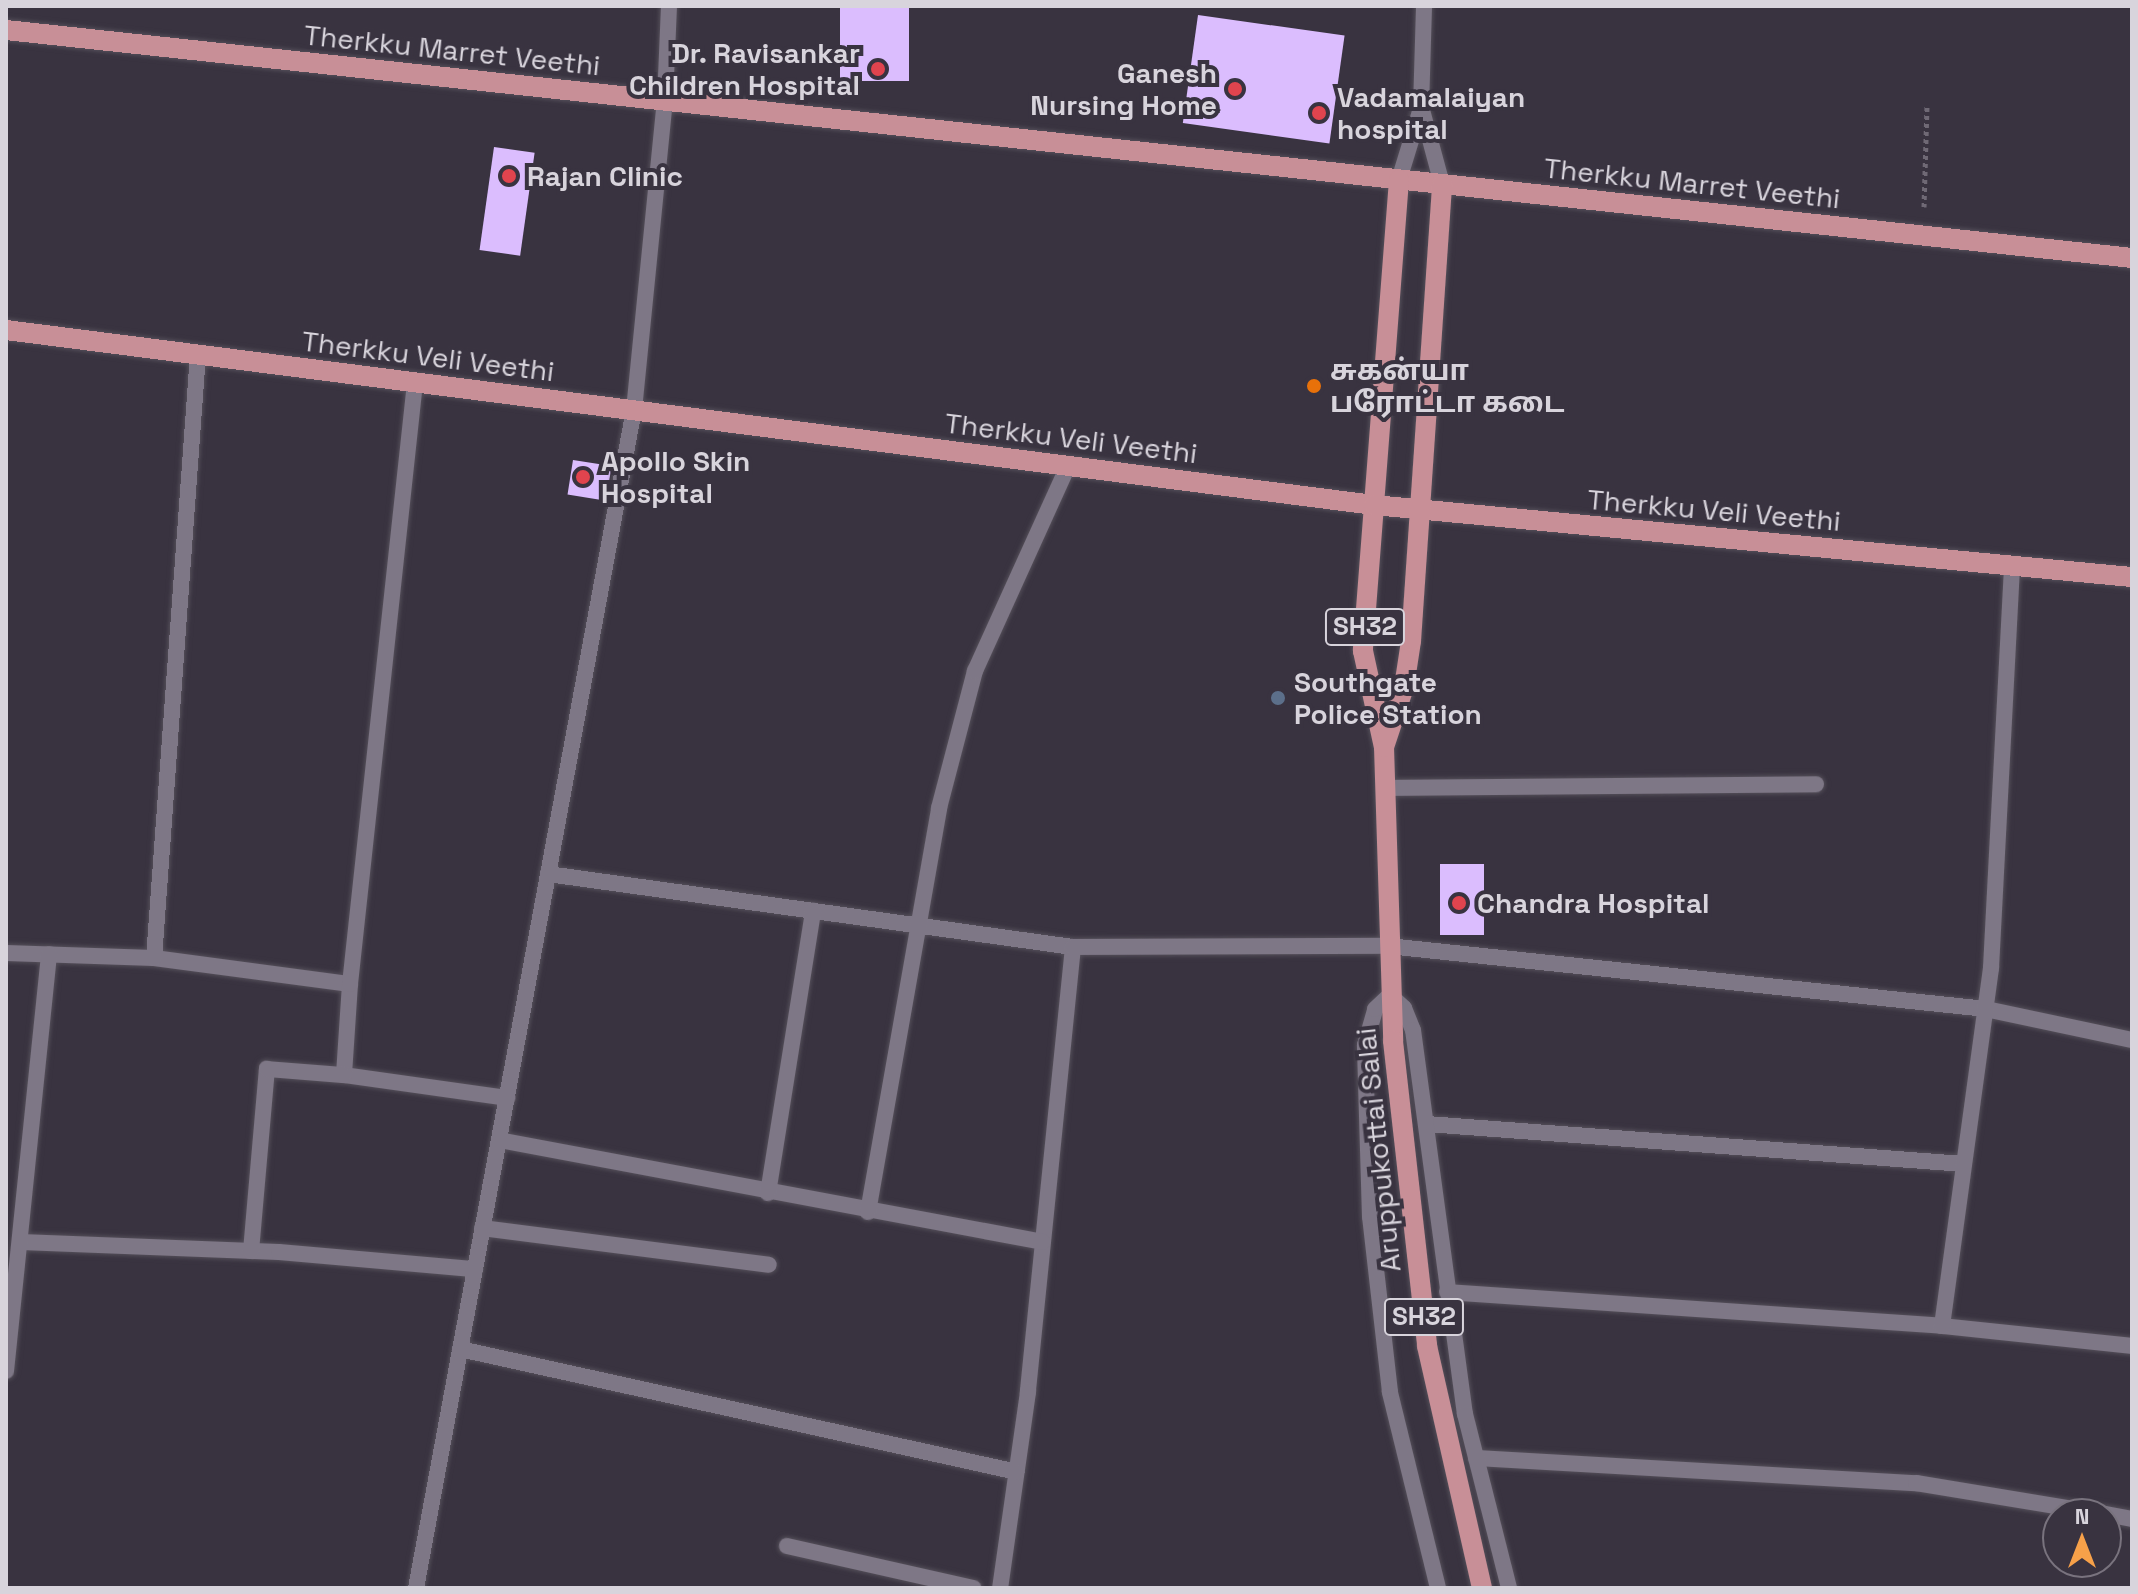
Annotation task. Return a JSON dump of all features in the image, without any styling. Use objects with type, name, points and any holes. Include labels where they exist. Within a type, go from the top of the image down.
[{"type":"main road","name":"Therkku Marret Veethi","points":[[6,30],[2132,258]]},
{"type":"main road","name":"Aruppukottai Salai","points":[[1399,180],[1363,651],[1384,747],[1393,1041],[1427,1346],[1482,1588]]},
{"type":"main road","name":"Aruppukottai Salai","points":[[1384,747],[1404,687],[1411,641],[1416,510],[1442,184]]},
{"type":"main road","name":"Therkku Veli Veethi","points":[[6,330],[1416,510],[2132,577]]},
{"type":"street","points":[[416,1588],[634,410],[665,101],[669,6]]},
{"type":"street","points":[[1399,180],[1421,108],[1424,6]]},
{"type":"street","points":[[1421,108],[1442,184]]},
{"type":"street","points":[[154,958],[198,354]]},
{"type":"street","points":[[344,1075],[350,984],[415,383]]},
{"type":"street","points":[[868,1212],[939,808],[975,671],[1068,466]]},
{"type":"street","points":[[1942,1326],[1986,1009],[2012,566]]},
{"type":"street","points":[[1385,788],[1816,784]]},
{"type":"street","points":[[548,874],[1073,947],[1388,946],[1986,1009],[2132,1040]]},
{"type":"street","points":[[768,1193],[813,911]]},
{"type":"street","points":[[1000,1588],[1017,1472],[1073,947]]},
{"type":"street","points":[[6,953],[154,958],[350,984]]},
{"type":"street","points":[[6,1371],[49,954]]},
{"type":"street","points":[[1438,1588],[1390,1392],[1370,1217],[1365,1036],[1375,1009],[1390,995],[1404,1008],[1413,1030],[1447,1292],[1476,1458],[1509,1588]]},
{"type":"street","points":[[251,1251],[267,1069],[344,1075],[507,1098]]},
{"type":"street","points":[[1427,1124],[1964,1164]]},
{"type":"street","points":[[499,1140],[868,1212],[1043,1242]]},
{"type":"street","points":[[482,1228],[769,1265]]},
{"type":"street","points":[[21,1242],[251,1251],[475,1269]]},
{"type":"street","points":[[1447,1292],[1942,1326],[2132,1346]]},
{"type":"street","points":[[460,1349],[1017,1472]]},
{"type":"street","points":[[1476,1458],[1916,1483],[2042,1504]]},
{"type":"street","points":[[787,1546],[973,1588]]},
{"type":"path","points":[[1923,236],[1927,105]]},
{"type":"building","points":[[840,6],[909,6],[909,81],[840,81]]},
{"type":"building","points":[[1198,15],[1345,36],[1329,144],[1183,123]]},
{"type":"building","points":[[494,147],[535,153],[520,256],[480,250]]},
{"type":"building","points":[[573,460],[612,466],[606,501],[568,495]]},
{"type":"building","points":[[1440,864],[1484,864],[1484,935],[1440,935]]},
{"type":"place","name":"Dr. Ravisankar Children Hospital","points":[[878,69]]},
{"type":"place","name":"Ganesh Nursing Home","points":[[1235,89]]},
{"type":"place","name":"Vadamalaiyan hospital","points":[[1319,113]]},
{"type":"place","name":"Rajan Clinic","points":[[509,176]]},
{"type":"place","name":"சுகன்யா பரோட்டா கடை","points":[[1314,386]]},
{"type":"place","name":"Apollo Skin Hospital","points":[[583,477]]},
{"type":"place","name":"Southgate Police Station","points":[[1278,698]]},
{"type":"place","name":"Chandra Hospital","points":[[1459,903]]}]
